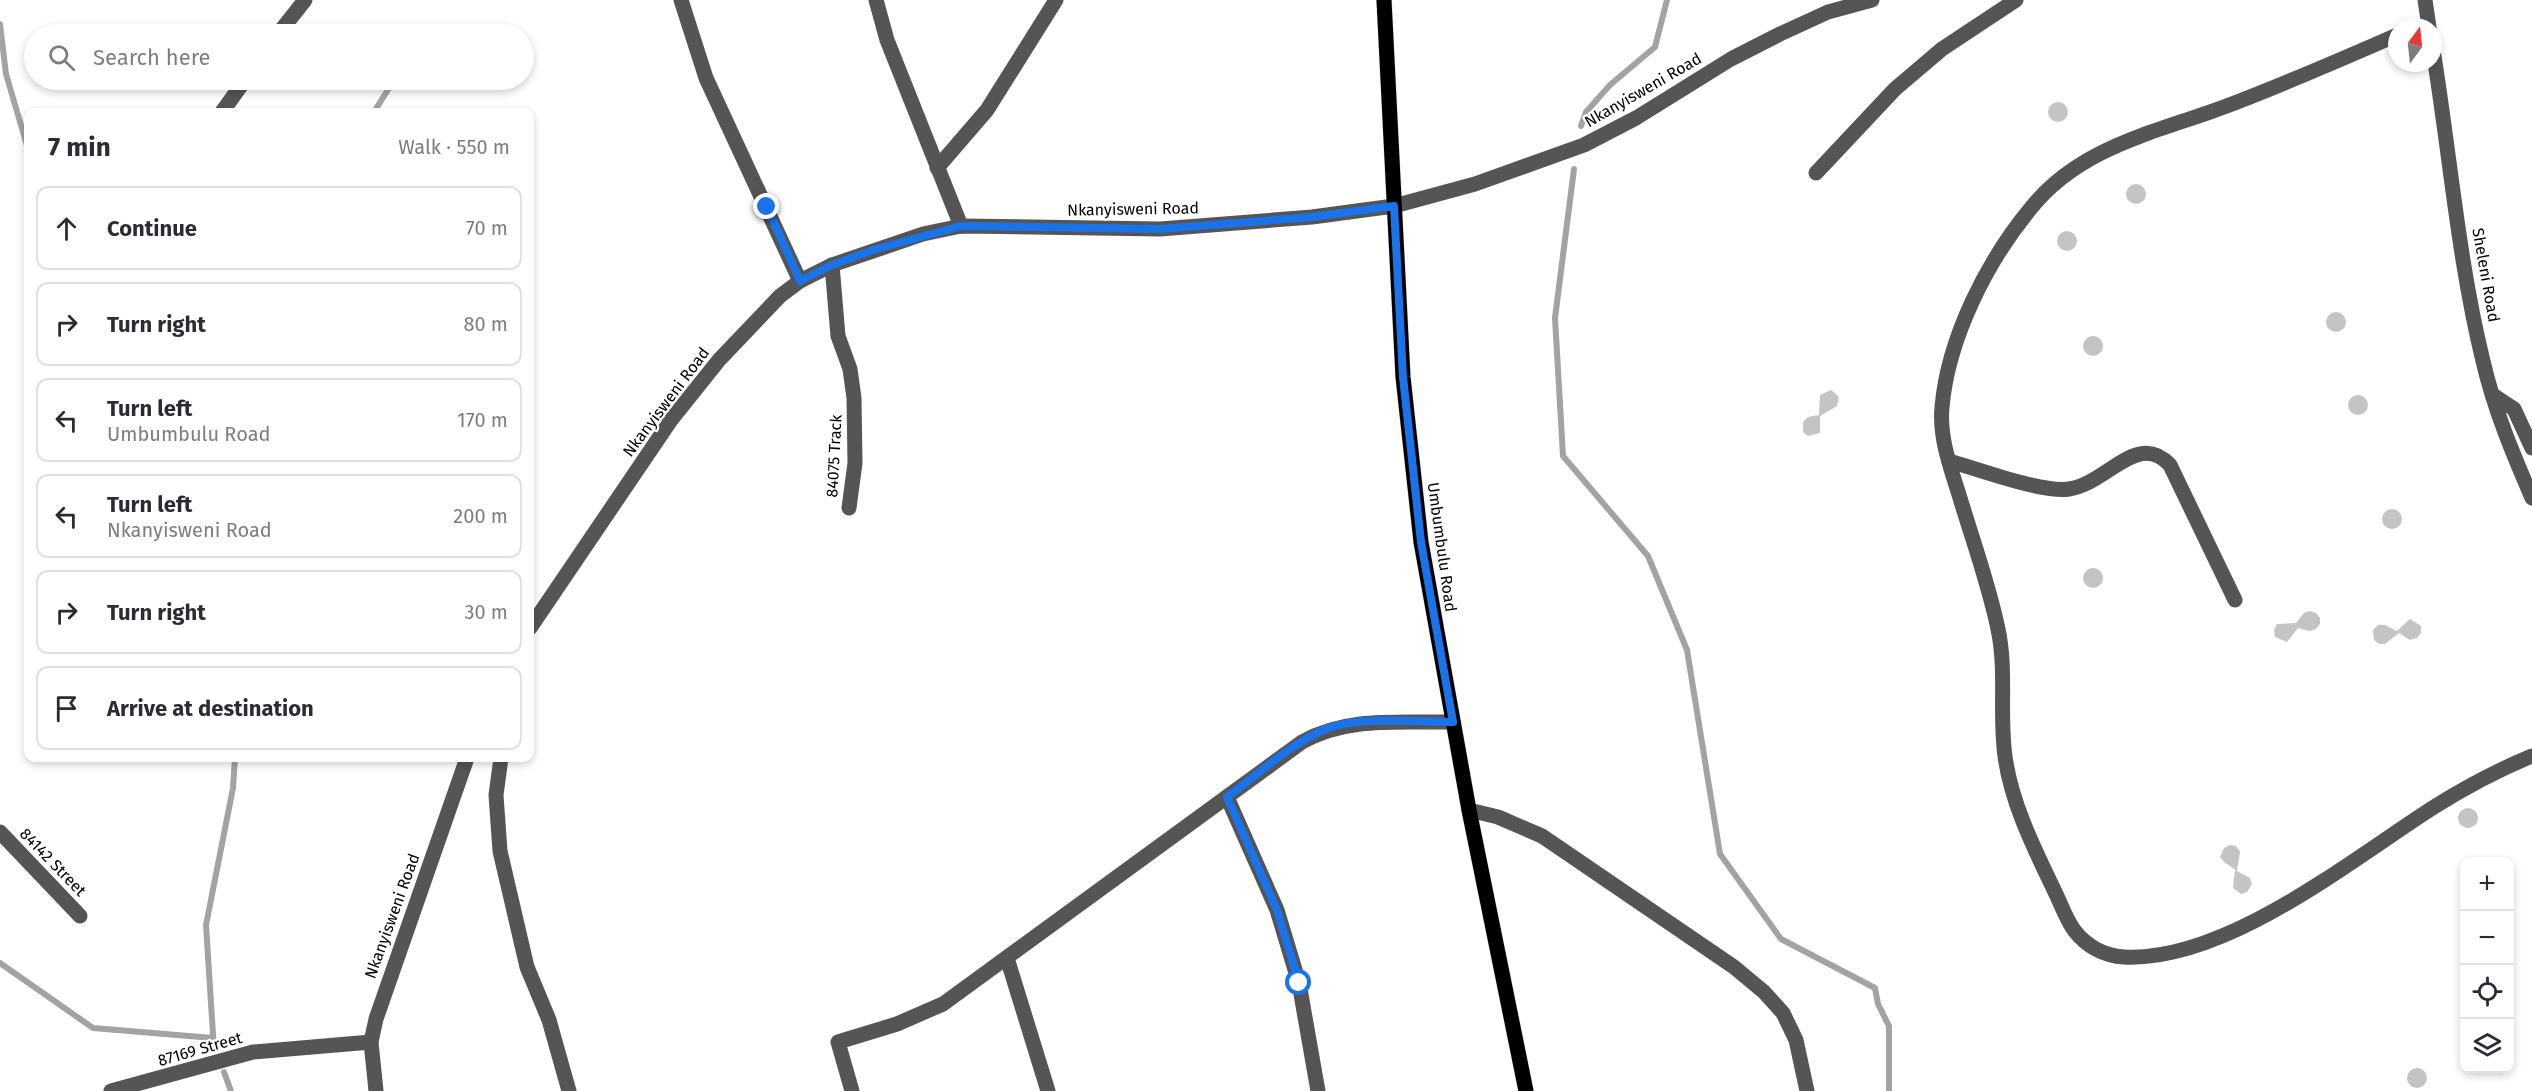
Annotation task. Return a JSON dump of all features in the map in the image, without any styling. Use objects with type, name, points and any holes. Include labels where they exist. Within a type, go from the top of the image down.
[{"type":"main road","name":"Umbumbulu Road","points":[[1384,0],[1403,377],[1421,542],[1469,810],[1526,1091]]},
{"type":"street","points":[[286,24],[304,0]]},
{"type":"street","points":[[681,0],[706,78],[800,281]]},
{"type":"street","points":[[876,0],[887,40],[961,226]]},
{"type":"street","points":[[937,168],[987,110],[1056,0]]},
{"type":"street","name":"Nkanyisweni Road","points":[[534,622],[671,420],[726,352],[774,302],[800,281],[832,265],[922,234],[961,226],[1160,229],[1312,217],[1394,206],[1475,184],[1584,145],[1780,34],[1828,12],[1872,0]]},
{"type":"street","points":[[1816,173],[1895,89],[1942,49],[2016,0]]},
{"type":"street","points":[[2425,0],[2425,18]]},
{"type":"street","points":[[2388,40],[2224,107],[2123,141],[2076,165],[2031,208],[1968,309],[1944,386],[1942,433],[1999,634],[2004,688],[2005,758],[2014,793],[2042,864],[2073,929],[2104,955],[2147,957],[2193,946],[2239,927],[2328,879],[2433,808],[2492,773],[2532,756]]},
{"type":"street","name":"Sheleni Road","points":[[2436,72],[2464,266],[2478,340],[2493,395],[2532,498]]},
{"type":"street","points":[[225,108],[238,90]]},
{"type":"street","name":"84075 Track","points":[[832,265],[838,336],[850,369],[854,398],[855,463],[849,508]]},
{"type":"street","points":[[2493,395],[2514,409],[2532,448]]},
{"type":"street","points":[[1949,461],[2056,490],[2083,486],[2136,455],[2149,451],[2156,453],[2170,465],[2235,600]]},
{"type":"street","points":[[852,1091],[838,1042],[922,1015],[944,1004],[1302,742],[1323,730],[1352,723],[1453,722]]},
{"type":"street","name":"Nkanyisweni Road","points":[[376,1091],[371,1042],[387,984],[465,762]]},
{"type":"street","points":[[500,762],[496,795],[500,851],[527,967],[549,1020],[569,1091]]},
{"type":"street","points":[[1227,797],[1277,910],[1299,983],[1318,1091]]},
{"type":"street","points":[[1469,810],[1498,817],[1542,837],[1734,967],[1764,992],[1783,1013],[1796,1040],[1807,1091]]},
{"type":"street","name":"84142 Street","points":[[0,832],[80,916]]},
{"type":"street","points":[[1007,958],[1048,1091]]},
{"type":"street","name":"87169 Street","points":[[111,1091],[253,1052],[371,1042]]},
{"type":"building","points":[[2058,102],[2065,105],[2068,112],[2065,119],[2058,122],[2051,119],[2048,112],[2051,105]]},
{"type":"building","points":[[2136,184],[2143,187],[2146,194],[2143,201],[2136,204],[2129,201],[2126,194],[2129,187]]},
{"type":"building","points":[[2067,231],[2074,234],[2077,241],[2074,248],[2067,251],[2060,248],[2057,241],[2060,234]]},
{"type":"building","points":[[2336,312],[2343,315],[2346,322],[2343,329],[2336,332],[2329,329],[2326,322],[2329,315]]},
{"type":"building","points":[[2093,336],[2100,339],[2103,346],[2100,353],[2093,356],[2086,353],[2083,346],[2086,339]]},
{"type":"building","points":[[1831,390],[1839,397],[1837,406],[1820,416],[1820,433],[1808,436],[1803,432],[1803,422],[1808,417],[1819,415],[1820,395]]},
{"type":"building","points":[[2358,395],[2365,398],[2368,405],[2365,412],[2358,415],[2351,412],[2348,405],[2351,398]]},
{"type":"building","points":[[2392,509],[2399,512],[2402,519],[2399,526],[2392,529],[2385,526],[2382,519],[2385,512]]},
{"type":"building","points":[[2093,568],[2100,571],[2103,578],[2100,585],[2093,588],[2086,585],[2083,578],[2086,571]]},
{"type":"building","points":[[2310,611],[2316,613],[2320,618],[2320,624],[2316,629],[2310,631],[2298,628],[2287,642],[2275,637],[2274,630],[2277,624],[2296,623],[2304,613]]},
{"type":"building","points":[[2410,619],[2421,626],[2421,633],[2417,638],[2410,640],[2399,633],[2385,644],[2379,644],[2374,640],[2373,630],[2378,625],[2385,625],[2397,631]]},
{"type":"building","points":[[2468,808],[2475,811],[2478,818],[2475,825],[2468,828],[2461,825],[2458,818],[2461,811]]},
{"type":"building","points":[[2230,845],[2236,846],[2240,852],[2237,871],[2220,857],[2224,848]]},
{"type":"building","points":[[2235,870],[2250,878],[2252,884],[2247,892],[2241,894],[2233,888]]},
{"type":"building","points":[[2417,1068],[2424,1071],[2427,1078],[2424,1085],[2417,1088],[2410,1085],[2407,1078],[2410,1071]]},
{"type":"waterway","points":[[1581,126],[1586,112],[1610,85],[1655,47],[1667,0]]},
{"type":"waterway","points":[[0,24],[6,74],[24,135]]},
{"type":"waterway","points":[[376,108],[388,90]]},
{"type":"waterway","points":[[1574,169],[1555,318],[1563,456],[1648,556],[1687,650],[1720,854],[1781,939],[1875,988],[1878,1004],[1889,1026],[1889,1091]]},
{"type":"waterway","points":[[214,1050],[206,925],[233,788],[235,762]]},
{"type":"waterway","points":[[0,963],[93,1028],[213,1038]]},
{"type":"waterway","points":[[224,1072],[231,1091]]},
{"type":"route","points":[[767,207],[800,281],[832,265],[876,249],[922,234],[961,226],[1160,229],[1312,217],[1394,206],[1403,377],[1421,542],[1453,722],[1352,723],[1323,730],[1302,742],[1227,797],[1277,910],[1299,983]]}]
